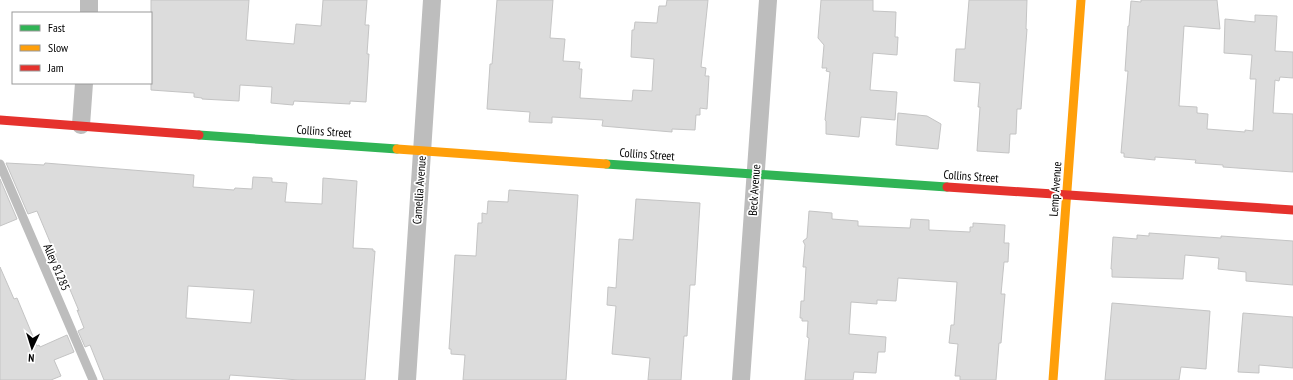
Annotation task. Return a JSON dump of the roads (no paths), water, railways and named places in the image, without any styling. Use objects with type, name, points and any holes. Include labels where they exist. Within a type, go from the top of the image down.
[{"type":"street","points":[[89,0],[89,12]]},
{"type":"street","name":"Camellia Avenue","points":[[407,380],[432,0]]},
{"type":"street","name":"Beck Avenue","points":[[741,380],[768,0]]},
{"type":"street","name":"Lemp Avenue","points":[[1053,380],[1080,0]]},
{"type":"street","points":[[82,125],[84,84]]},
{"type":"street","name":"Collins Street","points":[[0,120],[421,151],[1293,210]]},
{"type":"lane","name":"Alley 81285","points":[[0,164],[93,380]]}]
